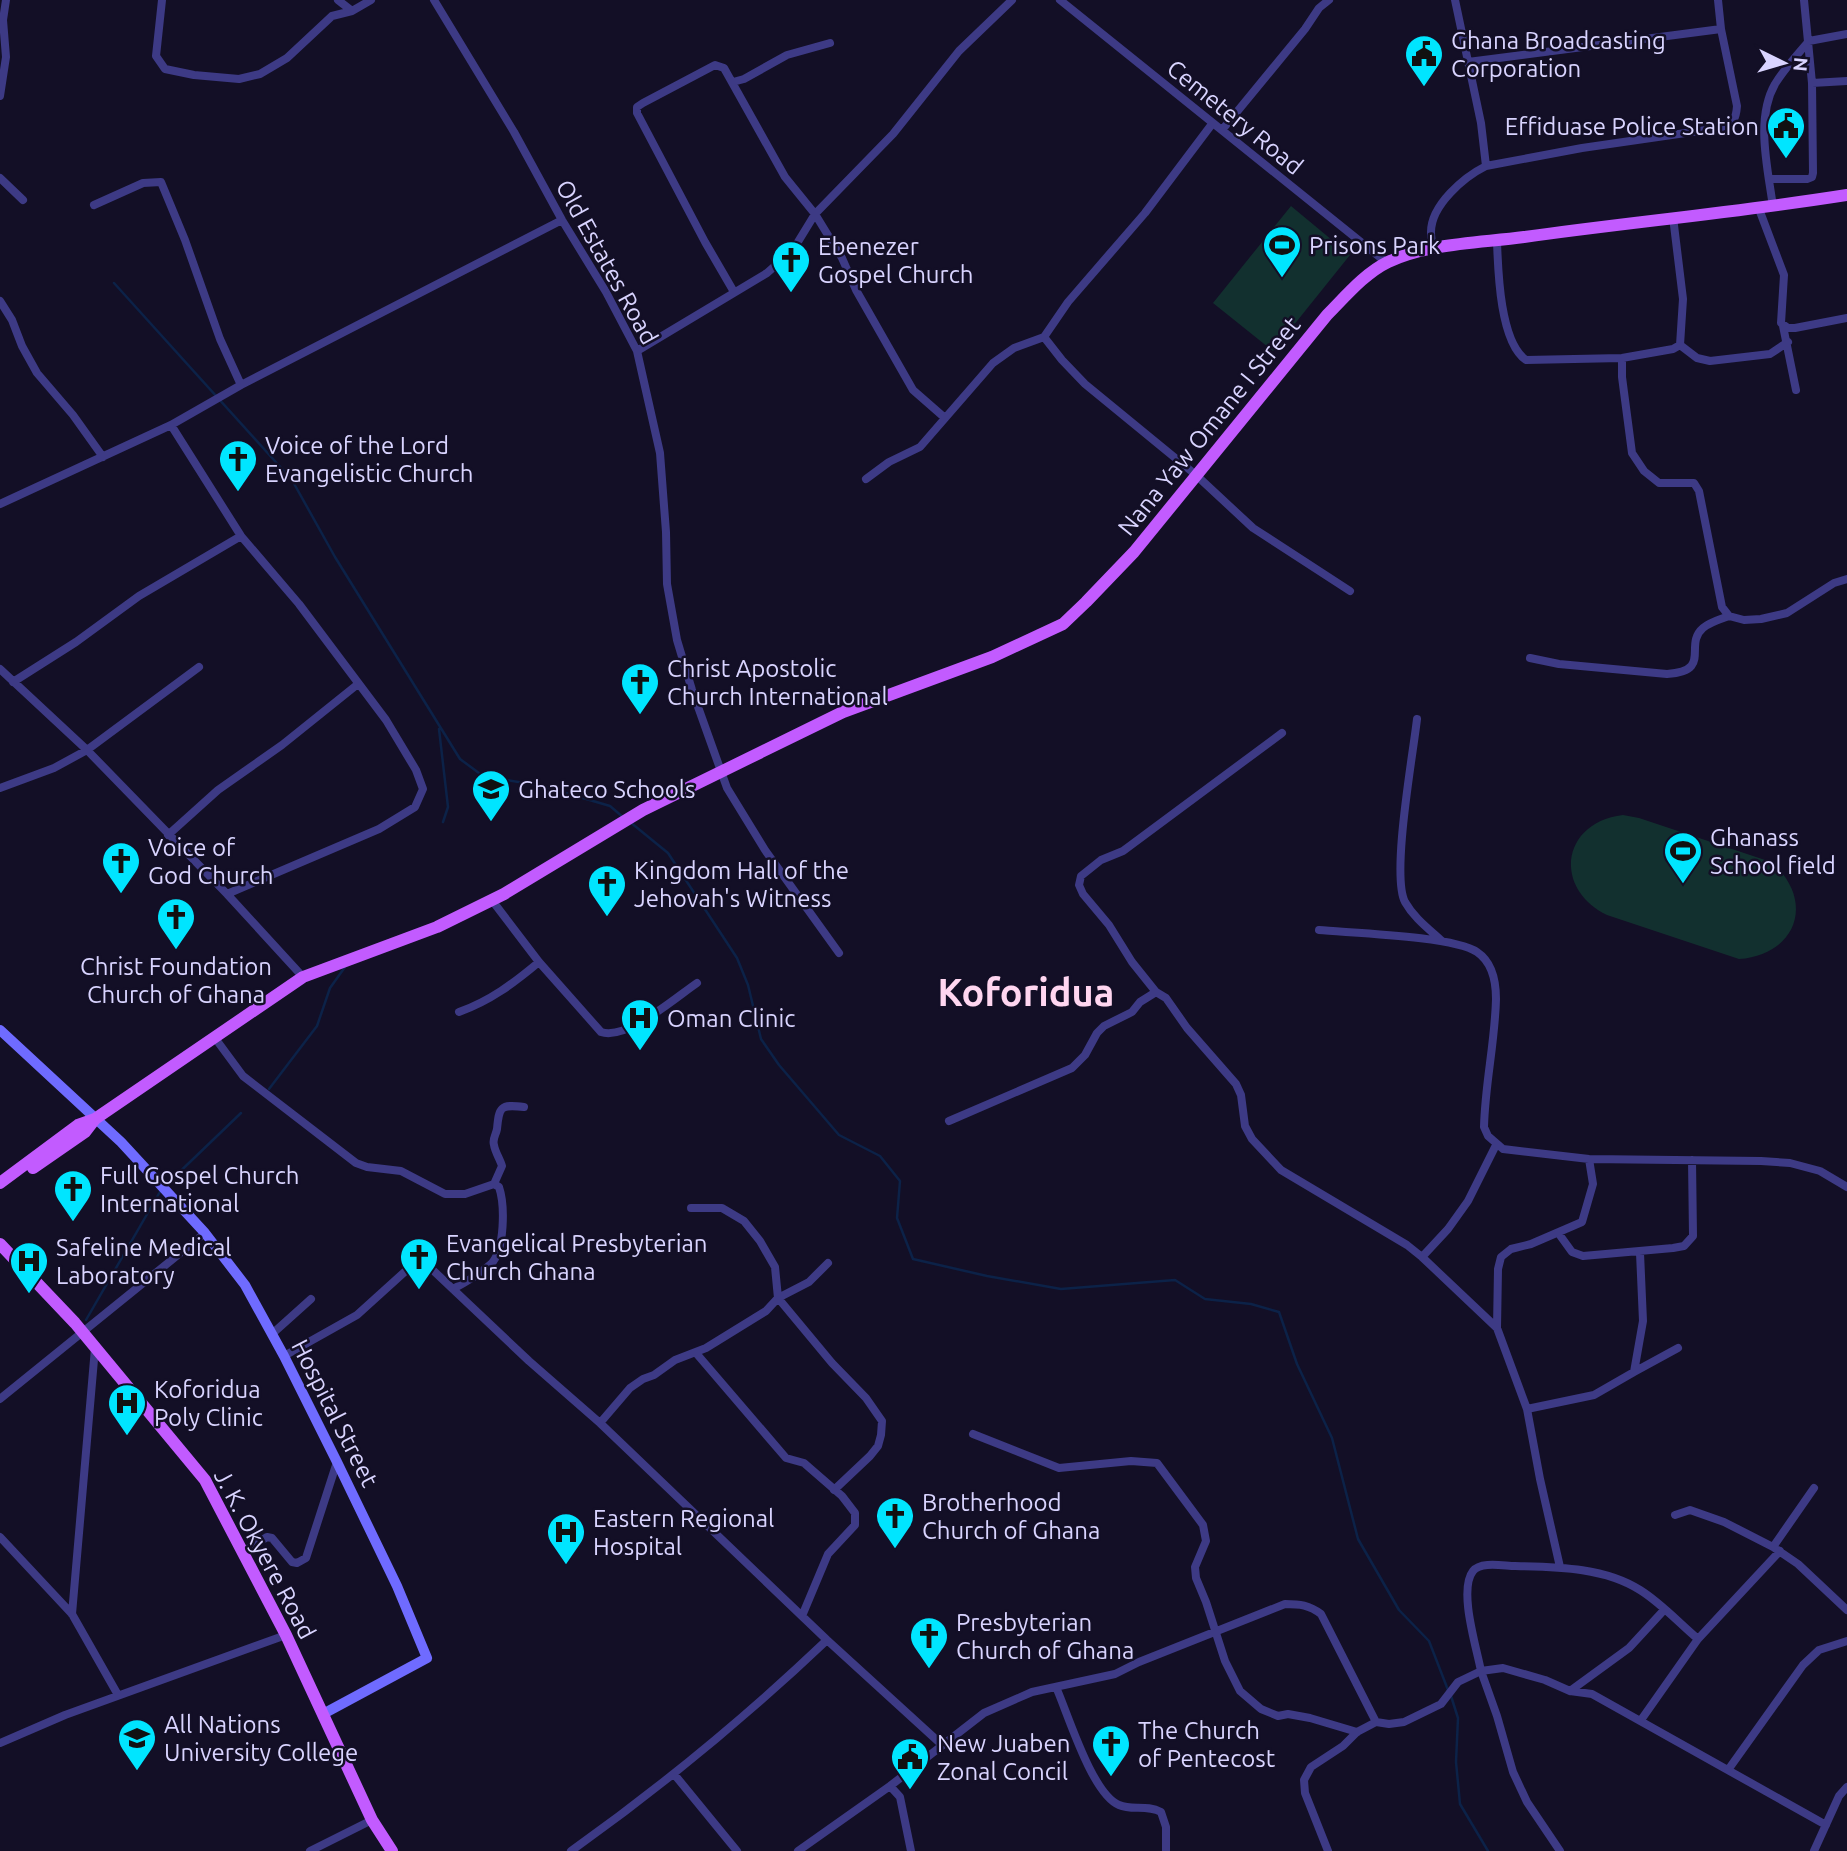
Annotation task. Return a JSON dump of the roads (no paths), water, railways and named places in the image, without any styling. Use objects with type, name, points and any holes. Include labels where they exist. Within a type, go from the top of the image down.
[{"type":"main road","name":"Nana Yaw Omane I Street","points":[[491,899],[504,894],[643,810],[721,770],[843,712],[992,657],[1063,624],[1134,552],[1327,315],[1357,285],[1387,263],[1433,248],[1672,217],[1759,209],[1847,195]]},
{"type":"main road","points":[[0,1191],[85,1132],[96,1119],[303,977],[437,927],[491,899]]},
{"type":"main road","points":[[0,1182],[78,1125],[96,1119]]},
{"type":"main road","name":"J. K. Okyere Road","points":[[0,1244],[96,1347],[205,1479],[286,1635],[372,1820],[392,1851]]},
{"type":"street","points":[[0,96],[6,57],[3,20],[6,0]]},
{"type":"street","points":[[162,0],[156,56],[165,69],[239,79],[260,74],[310,38],[332,16],[352,11],[371,0]]},
{"type":"street","points":[[338,0],[352,11]]},
{"type":"street","name":"Old Estates Road","points":[[434,0],[514,132],[637,351],[660,453],[667,584],[677,640],[727,788],[765,850],[839,953]]},
{"type":"street","points":[[637,351],[767,273],[793,250],[816,214],[893,134],[959,51],[1012,0]]},
{"type":"street","name":"Cemetery Road","points":[[1060,0],[1387,263]]},
{"type":"street","points":[[1222,130],[1305,29],[1319,8],[1329,0]]},
{"type":"street","points":[[1455,0],[1481,123],[1486,166]]},
{"type":"street","points":[[1433,248],[1430,230],[1436,214],[1449,194],[1471,174],[1486,166],[1731,125],[1737,118],[1737,106],[1721,30],[1718,0]]},
{"type":"street","points":[[1769,179],[1812,177],[1812,83],[1804,0]]},
{"type":"street","points":[[1468,61],[1721,30]]},
{"type":"street","points":[[1773,207],[1764,134],[1774,86],[1809,41],[1847,34]]},
{"type":"street","points":[[733,82],[744,79],[788,55],[830,43]]},
{"type":"street","points":[[734,292],[637,113],[637,107],[715,65],[724,68],[785,177],[816,214],[913,390],[945,418]]},
{"type":"street","points":[[1812,83],[1847,81]]},
{"type":"street","points":[[866,479],[890,462],[920,447],[993,363],[1014,348],[1044,337],[1068,302],[1145,213],[1212,124]]},
{"type":"street","points":[[0,178],[23,200]]},
{"type":"street","points":[[94,205],[143,183],[161,181],[220,339],[242,385]]},
{"type":"street","points":[[1759,209],[1784,275],[1780,317],[1788,342],[1796,390]]},
{"type":"street","points":[[1672,217],[1683,299],[1680,345]]},
{"type":"street","points":[[0,504],[170,425],[562,220]]},
{"type":"street","points":[[1497,241],[1499,287],[1512,342],[1518,354],[1526,360],[1622,358],[1680,345]]},
{"type":"street","points":[[0,301],[37,373],[73,415],[103,457]]},
{"type":"street","points":[[1783,326],[1795,328],[1847,318]]},
{"type":"street","points":[[1044,337],[1085,383],[1196,475],[1253,528],[1350,591]]},
{"type":"street","points":[[1680,345],[1697,358],[1710,361],[1770,355],[1788,342]]},
{"type":"street","points":[[1622,358],[1630,449],[1644,471],[1659,482],[1694,483],[1699,491],[1722,607],[1729,616],[1744,620],[1787,613],[1834,583],[1847,579]]},
{"type":"street","points":[[170,425],[241,536],[299,604],[386,720],[416,770],[422,789],[415,807],[379,829],[227,894]]},
{"type":"street","points":[[13,682],[76,642],[139,596],[241,536]]},
{"type":"street","points":[[1530,658],[1559,664],[1682,673],[1692,666],[1696,657],[1696,638],[1702,629],[1729,616]]},
{"type":"street","points":[[0,788],[54,768],[87,750],[199,667]]},
{"type":"street","points":[[0,669],[87,750],[227,894],[303,977]]},
{"type":"street","points":[[167,835],[218,790],[282,745],[358,684]]},
{"type":"street","points":[[1417,719],[1401,855],[1401,892],[1414,915],[1443,942]]},
{"type":"street","points":[[1282,733],[1123,851],[1101,860],[1081,876],[1079,885],[1132,962],[1156,992],[1166,998],[1186,1028],[1236,1084],[1241,1096],[1245,1126],[1252,1139],[1281,1170],[1422,1257],[1497,1328]]},
{"type":"street","points":[[491,899],[539,962],[601,1032],[609,1035],[625,1031],[697,983]]},
{"type":"street","points":[[1319,930],[1443,942],[1478,952],[1488,964],[1494,977],[1496,1000],[1484,1127],[1496,1145],[1514,1151],[1589,1158],[1790,1163],[1821,1171],[1847,1186]]},
{"type":"street","points":[[460,1012],[509,987],[539,962]]},
{"type":"street","points":[[949,1121],[1072,1068],[1085,1055],[1104,1026],[1132,1012],[1140,1002],[1156,992]]},
{"type":"street","name":"Hospital Street","points":[[0,1030],[121,1142],[205,1233],[245,1285],[284,1356],[397,1586],[427,1658],[323,1714]]},
{"type":"street","points":[[215,1038],[243,1076],[356,1163],[366,1167],[401,1171],[445,1195],[465,1194],[494,1184],[502,1166],[493,1142],[497,1130],[497,1115],[499,1110],[506,1107],[524,1107]]},
{"type":"street","points":[[1422,1257],[1448,1229],[1468,1201],[1496,1145]]},
{"type":"street","points":[[1560,1567],[1539,1479],[1527,1409],[1497,1328],[1498,1269],[1501,1257],[1511,1249],[1559,1234],[1582,1222],[1593,1184],[1589,1158]]},
{"type":"street","points":[[1559,1234],[1577,1255],[1640,1253],[1684,1246],[1693,1236],[1692,1160]]},
{"type":"street","points":[[453,1289],[478,1274],[492,1263],[497,1255],[503,1210],[499,1187],[494,1184]]},
{"type":"street","points":[[691,1208],[722,1208],[744,1221],[775,1267],[778,1298],[832,1363],[866,1398],[881,1421],[878,1446],[834,1490]]},
{"type":"street","points":[[0,1399],[205,1233]]},
{"type":"street","points":[[1634,1372],[1643,1321],[1640,1253]]},
{"type":"street","points":[[284,1356],[357,1315],[420,1258],[529,1361],[600,1423],[827,1640],[942,1744]]},
{"type":"street","points":[[600,1423],[630,1388],[675,1360],[696,1353],[766,1311],[778,1298],[809,1282],[828,1263]]},
{"type":"street","points":[[272,1335],[311,1299]]},
{"type":"street","points":[[72,1614],[96,1347]]},
{"type":"street","points":[[1527,1409],[1594,1395],[1620,1378],[1678,1348]]},
{"type":"street","points":[[696,1353],[786,1458],[804,1463],[855,1513],[855,1525],[828,1554],[802,1616]]},
{"type":"street","points":[[973,1434],[1059,1468],[1131,1461],[1157,1463],[1203,1525],[1206,1541],[1195,1567],[1196,1578],[1225,1661],[1240,1691],[1261,1709],[1278,1716],[1289,1714],[1310,1718],[1357,1732]]},
{"type":"street","points":[[243,1552],[267,1537],[272,1538],[292,1562],[297,1563],[306,1558],[337,1462]]},
{"type":"street","points":[[1641,1720],[1698,1639],[1777,1549],[1815,1488]]},
{"type":"street","points":[[1675,1515],[1690,1510],[1724,1522],[1777,1549],[1798,1564],[1847,1610]]},
{"type":"street","points":[[0,1537],[72,1614],[118,1695]]},
{"type":"street","points":[[1560,1851],[1527,1802],[1513,1772],[1481,1671],[1468,1607],[1468,1583],[1473,1572],[1479,1567],[1492,1565],[1560,1567],[1600,1574],[1639,1589],[1698,1639]]},
{"type":"street","points":[[798,1851],[890,1786],[984,1713],[1032,1692],[1115,1674],[1285,1604],[1301,1604],[1321,1614],[1376,1722]]},
{"type":"street","points":[[1570,1691],[1629,1648],[1664,1610]]},
{"type":"street","points":[[0,1743],[118,1695],[286,1635]]},
{"type":"street","points":[[571,1851],[674,1774],[780,1684],[827,1640]]},
{"type":"street","points":[[1728,1770],[1803,1665],[1819,1650],[1847,1641]]},
{"type":"street","points":[[1328,1851],[1305,1793],[1304,1780],[1311,1767],[1343,1746],[1357,1732],[1376,1722],[1404,1722],[1441,1704],[1458,1682],[1481,1671],[1503,1668],[1538,1677],[1570,1691],[1592,1694],[1826,1825]]},
{"type":"street","points":[[1056,1687],[1099,1787],[1118,1805],[1153,1808],[1161,1812],[1166,1826],[1166,1851]]},
{"type":"street","points":[[674,1774],[737,1851]]},
{"type":"street","points":[[890,1786],[900,1797],[911,1851]]},
{"type":"street","points":[[1814,1851],[1839,1796],[1847,1787]]},
{"type":"street","points":[[310,1851],[372,1820]]},
{"type":"waterway","points":[[114,283],[292,480],[335,557],[460,759],[483,776],[542,786],[610,806],[624,818]]},
{"type":"waterway","points":[[439,729],[448,807],[443,822]]},
{"type":"waterway","points":[[630,822],[668,853],[737,958],[748,985],[761,1039],[779,1065],[839,1135],[880,1156],[900,1181],[897,1218],[913,1259],[1061,1289],[1175,1280],[1205,1299],[1251,1304],[1279,1312],[1297,1364],[1332,1438],[1358,1539],[1399,1610],[1429,1641],[1448,1690]]},
{"type":"waterway","points":[[269,1089],[317,1026],[330,988],[345,967]]},
{"type":"waterway","points":[[166,1185],[241,1113]]},
{"type":"waterway","points":[[86,1320],[161,1190]]},
{"type":"waterway","points":[[1451,1696],[1458,1718],[1456,1762],[1460,1804],[1488,1851]]},
{"type":"place","name":"Ghana Broadcasting Corporation","points":[[1424,88]]},
{"type":"place","name":"Effiduase Police Station","points":[[1786,160]]},
{"type":"place","name":"Prisons Park","points":[[1282,279]]},
{"type":"place","name":"Ebenezer Gospel Church","points":[[791,294]]},
{"type":"place","name":"Voice of the Lord Evangelistic Church","points":[[238,493]]},
{"type":"place","name":"Christ Apostolic Church International","points":[[640,716]]},
{"type":"place","name":"Ghateco Schools","points":[[491,823]]},
{"type":"place","name":"Ghanass School field","points":[[1683,885]]},
{"type":"place","name":"Voice of God Church","points":[[121,895]]},
{"type":"place","name":"Kingdom Hall of the Jehovah's Witness","points":[[607,918]]},
{"type":"place","name":"Christ Foundation Church of Ghana","points":[[176,951]]},
{"type":"place","name":"Oman Clinic","points":[[640,1052]]},
{"type":"place","name":"Full Gospel Church International","points":[[73,1223]]},
{"type":"place","name":"Evangelical Presbyterian Church Ghana","points":[[419,1291]]},
{"type":"place","name":"Safeline Medical Laboratory","points":[[29,1295]]},
{"type":"place","name":"Koforidua Poly Clinic","points":[[127,1437]]},
{"type":"place","name":"Brotherhood Church of Ghana","points":[[895,1550]]},
{"type":"place","name":"Eastern Regional Hospital","points":[[566,1566]]},
{"type":"place","name":"Presbyterian Church of Ghana","points":[[929,1670]]},
{"type":"place","name":"All Nations University College","points":[[137,1772]]},
{"type":"place","name":"The Church of Pentecost","points":[[1111,1778]]},
{"type":"place","name":"New Juaben Zonal Concil","points":[[910,1791]]},
{"type":"district","name":"Koforidua","points":[[1026,992]]}]
